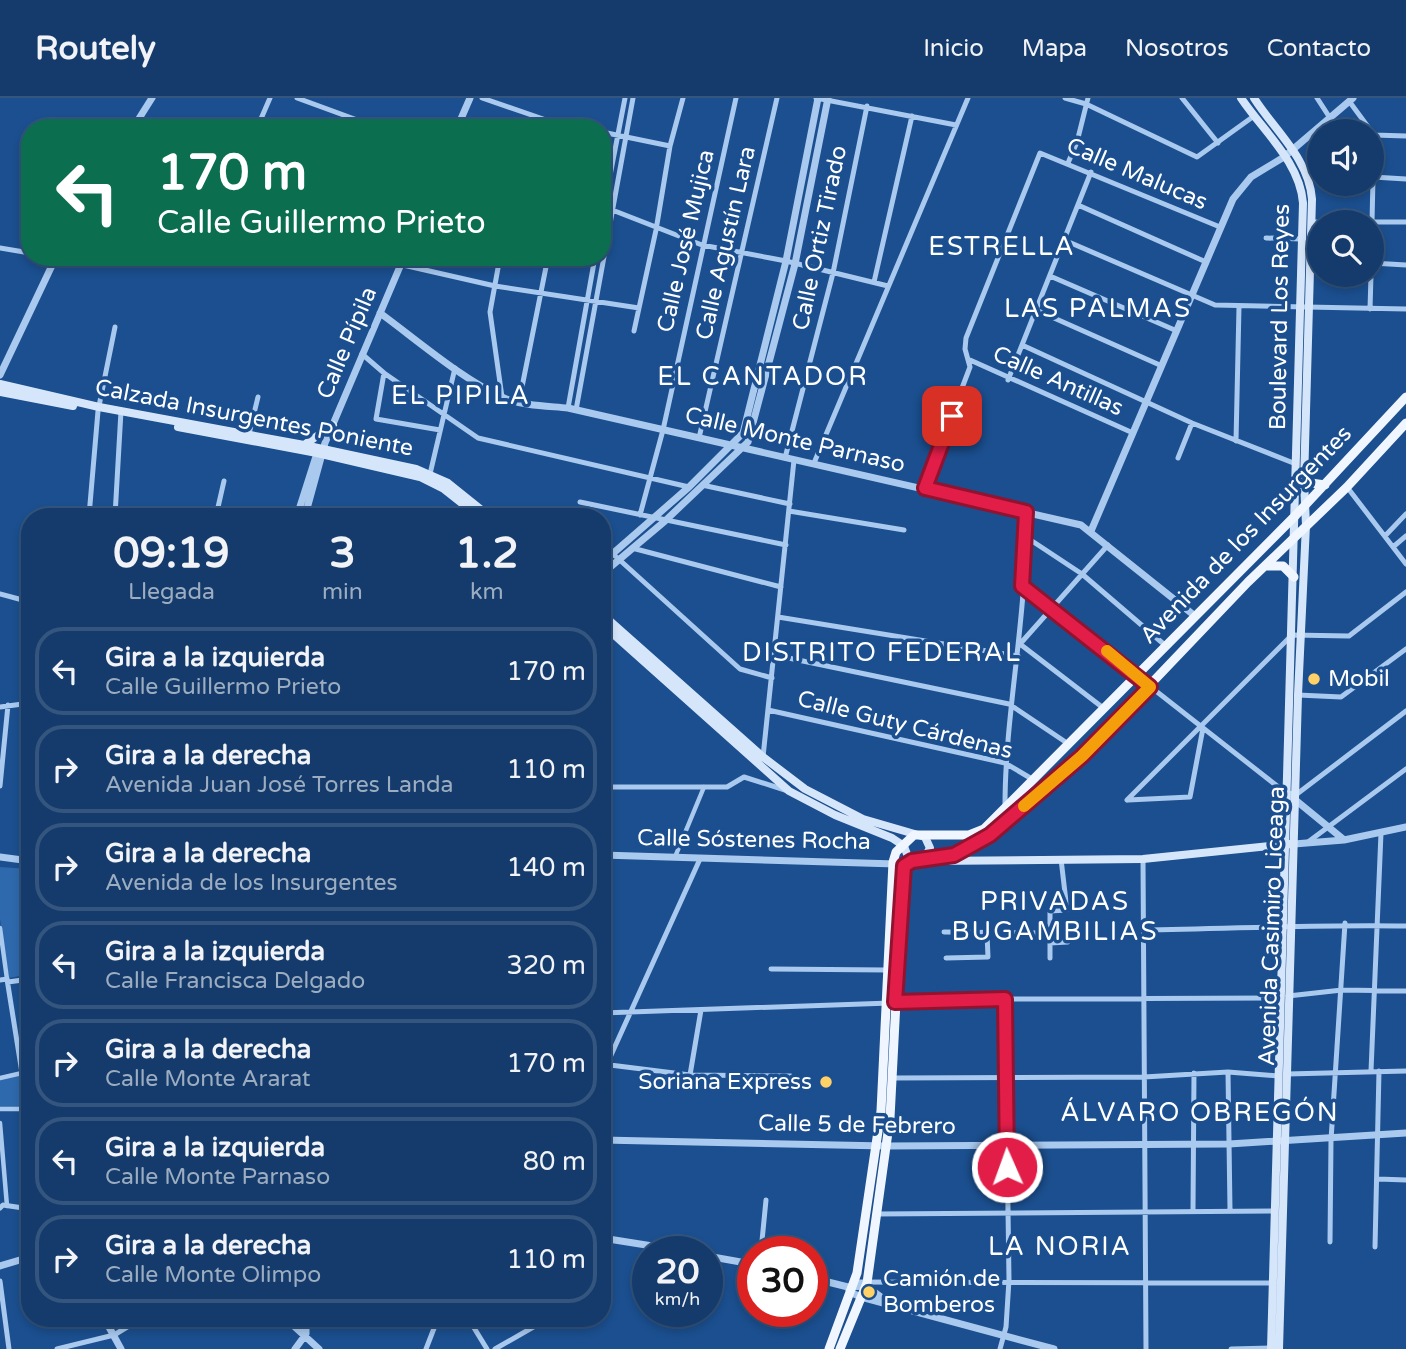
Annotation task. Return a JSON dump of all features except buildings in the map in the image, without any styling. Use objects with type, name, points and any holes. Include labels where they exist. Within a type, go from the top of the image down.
[{"type":"main road","name":"Boulevard Los Reyes","points":[[1241,98],[1302,184],[1299,308],[1305,505]]},
{"type":"main road","name":"Boulevard Los Reyes","points":[[1254,98],[1293,150],[1310,180],[1311,210]]},
{"type":"main road","name":"Boulevard Los Reyes","points":[[1296,515],[1296,464],[1302,415],[1310,287]]},
{"type":"main road","name":"Calzada Insurgentes Poniente","points":[[0,384],[98,409]]},
{"type":"main road","name":"Calzada Insurgentes Poniente","points":[[0,392],[322,449],[419,477],[465,500],[472,508]]},
{"type":"main road","name":"Avenida de los Insurgentes","points":[[919,835],[969,835],[980,831],[1005,809],[1102,707],[1138,675],[1296,515],[1325,485],[1344,460],[1406,397]]},
{"type":"main road","name":"Calzada Insurgentes Poniente","points":[[121,413],[322,449]]},
{"type":"main road","name":"Avenida de los Insurgentes","points":[[904,866],[954,855],[990,835],[1082,756],[1248,582],[1268,566],[1306,525],[1347,487],[1406,422]]},
{"type":"main road","points":[[304,445],[333,425]]},
{"type":"main road","name":"Calzada Insurgentes Poniente","points":[[386,466],[430,474],[477,508]]},
{"type":"main road","points":[[1304,482],[1325,485]]},
{"type":"main road","name":"Avenida Casimiro Liceaga","points":[[1290,844],[1286,793],[1306,525],[1305,505]]},
{"type":"main road","name":"Avenida Casimiro Liceaga","points":[[1274,1349],[1290,844],[1296,797],[1296,515]]},
{"type":"main road","points":[[1268,566],[1283,566],[1294,577]]},
{"type":"main road","points":[[611,622],[763,757],[830,808],[904,846],[908,857],[959,863],[1061,858],[1143,859],[1290,844]]},
{"type":"main road","points":[[611,632],[789,791],[830,808],[919,835],[929,842],[930,848],[922,860]]},
{"type":"main road","points":[[840,1349],[854,1289],[892,1078],[887,970],[893,862],[896,852],[904,846],[909,837],[919,835]]},
{"type":"main road","points":[[829,1349],[854,1289],[866,1285],[876,1214],[881,1111],[904,866]]},
{"type":"main road","name":"Avenida Casimiro Liceaga","points":[[1274,1349],[1275,1211],[1281,1142]]},
{"type":"street","points":[[141,119],[152,98]]},
{"type":"street","points":[[261,119],[270,98]]},
{"type":"street","points":[[297,98],[354,119]]},
{"type":"street","points":[[461,119],[470,98]]},
{"type":"street","points":[[482,98],[543,119]]},
{"type":"street","points":[[611,171],[625,98]]},
{"type":"street","points":[[633,98],[611,209],[656,230],[702,245],[742,255],[786,261],[888,286]]},
{"type":"street","points":[[634,331],[656,230],[670,146],[683,98]]},
{"type":"street","name":"Calle José Mujica","points":[[639,514],[663,430],[702,245],[737,98]]},
{"type":"street","name":"Calle Agustín Lara","points":[[699,438],[777,98]]},
{"type":"street","points":[[611,562],[653,518],[689,487],[743,433],[786,261],[817,98],[956,125]]},
{"type":"street","points":[[814,463],[968,98]]},
{"type":"street","points":[[1065,98],[1087,101],[1197,157],[1254,117]]},
{"type":"street","points":[[1182,98],[1217,143]]},
{"type":"street","points":[[1317,98],[1330,118]]},
{"type":"street","points":[[611,559],[665,521],[744,448],[751,435],[795,264],[828,99]]},
{"type":"street","points":[[1091,531],[1233,199],[1251,177],[1284,157],[1351,100],[1363,119]]},
{"type":"street","points":[[1068,163],[1077,142],[1087,101]]},
{"type":"street","name":"Calle Ortiz Tirado","points":[[785,457],[833,273],[867,106]]},
{"type":"street","points":[[874,282],[912,116]]},
{"type":"street","points":[[611,134],[670,146]]},
{"type":"street","points":[[1384,135],[1406,136]]},
{"type":"street","name":"Calle Malucas","points":[[970,360],[965,349],[966,338],[1040,153],[1220,227]]},
{"type":"street","points":[[1008,380],[1091,172]]},
{"type":"street","points":[[1384,178],[1406,179]]},
{"type":"street","points":[[1077,205],[1206,262]]},
{"type":"street","points":[[1384,222],[1406,222]]},
{"type":"street","points":[[1266,238],[1301,239]]},
{"type":"street","points":[[1064,240],[1215,305],[1406,309]]},
{"type":"street","points":[[0,248],[21,252]]},
{"type":"street","points":[[1384,264],[1406,265]]},
{"type":"street","points":[[0,375],[52,266]]},
{"type":"street","name":"Calle Pípila","points":[[300,508],[322,449],[400,266]]},
{"type":"street","points":[[421,266],[495,286],[639,308]]},
{"type":"street","points":[[498,266],[490,312],[502,397]]},
{"type":"street","points":[[519,402],[546,266]]},
{"type":"street","points":[[591,301],[594,266]]},
{"type":"street","points":[[572,409],[599,266]]},
{"type":"street","points":[[1050,276],[1177,331]]},
{"type":"street","points":[[1370,309],[1371,287]]},
{"type":"street","points":[[1236,441],[1239,307]]},
{"type":"street","points":[[1036,310],[1162,366]]},
{"type":"street","name":"Calle Monte Parnaso","points":[[380,313],[455,368],[502,397],[572,409],[1081,526],[1091,531],[1195,616]]},
{"type":"street","points":[[90,508],[98,409],[116,327]]},
{"type":"street","points":[[1022,345],[1192,423],[1296,464]]},
{"type":"street","points":[[362,354],[384,373],[478,438],[689,487]]},
{"type":"street","points":[[925,488],[970,367],[970,360]]},
{"type":"street","name":"Calle Antillas","points":[[970,360],[1008,380],[1133,433]]},
{"type":"street","points":[[430,474],[455,368]]},
{"type":"street","points":[[384,373],[376,419],[440,430]]},
{"type":"street","points":[[248,434],[258,397]]},
{"type":"street","points":[[115,508],[121,413]]},
{"type":"street","points":[[1178,458],[1192,423]]},
{"type":"street","name":"Calle Pípila","points":[[307,508],[322,449]]},
{"type":"street","points":[[763,757],[794,460]]},
{"type":"street","points":[[218,508],[224,481]]},
{"type":"street","points":[[702,485],[789,507],[904,530]]},
{"type":"street","points":[[1347,487],[1406,564]]},
{"type":"street","points":[[464,508],[465,500]]},
{"type":"street","points":[[580,502],[610,508]]},
{"type":"street","points":[[611,508],[786,545]]},
{"type":"street","points":[[1005,809],[1009,704],[1020,644],[1027,537],[1026,512]]},
{"type":"street","points":[[1385,536],[1406,514]]},
{"type":"street","points":[[1392,547],[1406,536]]},
{"type":"street","points":[[1027,537],[1082,574],[1166,646]]},
{"type":"street","points":[[1020,644],[1108,545]]},
{"type":"street","points":[[630,547],[781,587]]},
{"type":"street","points":[[611,553],[740,669],[772,678]]},
{"type":"street","points":[[1022,586],[1286,793],[1296,797],[1328,828],[1344,839]]},
{"type":"street","points":[[1202,727],[1190,797],[1127,800],[1297,634],[1349,636],[1406,592]]},
{"type":"street","points":[[0,594],[21,600]]},
{"type":"street","points":[[778,617],[1018,656]]},
{"type":"street","points":[[1020,644],[1102,707]]},
{"type":"street","points":[[1298,695],[1341,697],[1406,649]]},
{"type":"street","points":[[774,655],[1009,704],[1067,743]]},
{"type":"street","points":[[0,707],[21,704]]},
{"type":"street","points":[[0,786],[8,705]]},
{"type":"street","name":"Calle Guty Cárdenas","points":[[768,710],[1005,763],[1032,779]]},
{"type":"street","points":[[1296,797],[1406,711]]},
{"type":"street","points":[[1306,844],[1406,769]]},
{"type":"street","points":[[611,786],[729,787],[736,779],[744,777],[789,791]]},
{"type":"street","points":[[674,858],[704,787]]},
{"type":"street","points":[[1290,844],[1344,839],[1406,827]]},
{"type":"street","points":[[1371,1071],[1381,833]]},
{"type":"street","name":"Calle Sóstenes Rocha","points":[[611,855],[893,862],[904,866]]},
{"type":"street","points":[[0,857],[21,860]]},
{"type":"street","points":[[1049,958],[1050,911],[1067,911],[1061,858]]},
{"type":"street","points":[[611,1052],[631,1013],[699,859]]},
{"type":"street","points":[[1143,859],[1146,1349]]},
{"type":"street","points":[[1330,1242],[1331,1140],[1346,923]]},
{"type":"street","points":[[1143,930],[1287,928],[1346,923],[1406,926]]},
{"type":"street","points":[[0,928],[5,980],[21,1068]]},
{"type":"street","points":[[944,932],[1049,933]]},
{"type":"street","points":[[946,958],[988,957],[987,934]]},
{"type":"street","points":[[1050,943],[1068,942]]},
{"type":"street","points":[[771,969],[887,970]]},
{"type":"street","points":[[611,1013],[1005,999],[1145,1000],[1285,997],[1342,990],[1406,991]]},
{"type":"street","points":[[1000,1349],[1004,1336],[1009,1280],[1005,999]]},
{"type":"street","points":[[690,1075],[701,1010]]},
{"type":"street","points":[[611,1066],[690,1075],[790,1076]]},
{"type":"street","points":[[1375,1247],[1379,1071]]},
{"type":"street","points":[[892,1078],[1005,1075],[1144,1077],[1194,1073],[1282,1075],[1406,1071]]},
{"type":"street","points":[[0,1079],[21,1073]]},
{"type":"street","points":[[1193,1210],[1194,1073]]},
{"type":"street","points":[[1228,1073],[1230,1210]]},
{"type":"street","points":[[0,1109],[21,1109]]},
{"type":"street","points":[[0,1123],[7,1206]]},
{"type":"street","name":"Calle 5 de Febrero","points":[[611,1140],[881,1146],[1229,1144],[1331,1140],[1406,1133]]},
{"type":"street","points":[[1378,1179],[1406,1180]]},
{"type":"street","points":[[762,1236],[766,1199]]},
{"type":"street","points":[[0,1208],[21,1208]]},
{"type":"street","points":[[876,1214],[1275,1211]]},
{"type":"street","points":[[611,1239],[632,1243]]},
{"type":"street","points":[[0,1266],[21,1260]]},
{"type":"street","points":[[854,1289],[866,1285],[1009,1280],[1274,1283]]},
{"type":"street","points":[[0,1281],[9,1349]]},
{"type":"street","points":[[828,1282],[1054,1349]]},
{"type":"street","points":[[866,1285],[888,1302]]},
{"type":"street","points":[[109,1327],[121,1349]]},
{"type":"street","points":[[57,1349],[114,1335],[127,1327]]},
{"type":"street","points":[[297,1327],[319,1349]]},
{"type":"street","points":[[295,1349],[306,1334],[306,1327]]},
{"type":"street","points":[[426,1349],[435,1327]]},
{"type":"street","points":[[474,1327],[487,1349]]},
{"type":"street","points":[[495,1349],[533,1327]]},
{"type":"street","points":[[1231,1349],[1274,1349]]},
{"type":"shaded area","points":[[0,867],[21,868],[21,976],[9,978],[0,919]]},
{"type":"shaded area","points":[[19,1075],[21,1077],[21,1108],[0,1109],[0,1079]]},
{"type":"slow traffic","points":[[1024,806],[1082,756],[1150,687],[1107,651]]},
{"type":"place","name":"Mobil","points":[[1314,679]]},
{"type":"place","name":"Soriana Express","points":[[826,1082]]},
{"type":"place","name":"Camión de Bomberos","points":[[869,1292]]},
{"type":"district","name":"ESTRELLA","points":[[1002,246]]},
{"type":"district","name":"LAS PALMAS","points":[[1098,308]]},
{"type":"district","name":"EL CANTADOR","points":[[763,376]]},
{"type":"district","name":"EL PIPILA","points":[[461,395]]},
{"type":"district","name":"DISTRITO FEDERAL","points":[[882,652]]},
{"type":"district","name":"PRIVADAS BUGAMBILIAS","points":[[1055,916]]},
{"type":"district","name":"ÁLVARO OBREGÓN","points":[[1200,1112]]},
{"type":"district","name":"LA NORIA","points":[[1060,1246]]},
{"type":"route","points":[[952,416],[925,488],[1026,512],[1027,537],[1022,586],[1150,687],[1082,756],[990,835],[954,855],[907,863],[902,872],[895,1002],[1005,999],[1007,1167]]}]
